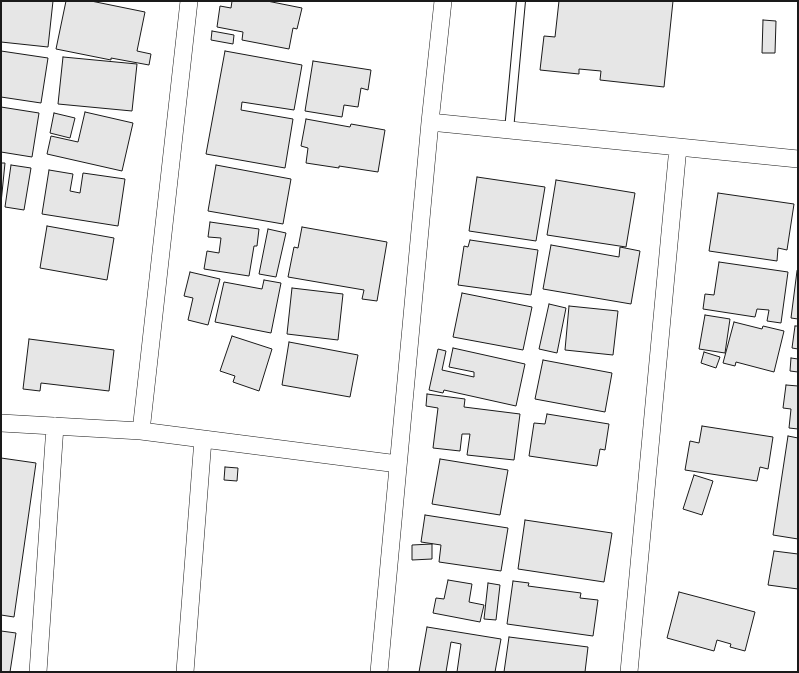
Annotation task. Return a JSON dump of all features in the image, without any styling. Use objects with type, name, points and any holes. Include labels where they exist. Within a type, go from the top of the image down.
[{"type":"street","points":[[142,431],[189,1]]},
{"type":"street","points":[[379,672],[430,122],[443,1]]},
{"type":"street","points":[[430,122],[798,159]]},
{"type":"street","points":[[629,672],[678,147]]},
{"type":"street","points":[[1,423],[142,431],[398,464]]},
{"type":"street","points":[[38,672],[55,426]]},
{"type":"street","points":[[185,672],[203,439]]},
{"type":"lane","points":[[509,130],[520,1]]},
{"type":"building","points":[[1,1],[53,1],[48,47],[1,42]]},
{"type":"building","points":[[66,1],[91,1],[145,12],[137,51],[151,54],[149,65],[111,58],[111,60],[56,49]]},
{"type":"building","points":[[232,1],[267,1],[302,8],[297,29],[293,28],[289,49],[242,40],[243,32],[217,27],[220,6],[231,8]]},
{"type":"building","points":[[559,1],[673,1],[664,87],[600,80],[601,71],[579,69],[579,74],[540,70],[544,36],[555,37]]},
{"type":"building","points":[[763,20],[776,21],[775,53],[762,53]]},
{"type":"building","points":[[212,31],[234,35],[233,44],[211,40]]},
{"type":"building","points":[[1,51],[48,58],[41,103],[1,97]]},
{"type":"building","points":[[225,51],[302,65],[294,110],[242,102],[241,110],[293,119],[285,168],[206,154]]},
{"type":"building","points":[[63,57],[137,64],[132,111],[58,104]]},
{"type":"building","points":[[313,61],[371,70],[368,90],[361,88],[358,107],[344,105],[342,117],[305,111]]},
{"type":"building","points":[[1,107],[39,113],[32,157],[1,152]]},
{"type":"building","points":[[85,112],[133,123],[122,171],[47,154],[51,136],[78,142]]},
{"type":"building","points":[[54,113],[75,118],[70,138],[50,133]]},
{"type":"building","points":[[306,119],[350,127],[351,124],[385,130],[378,172],[306,163],[308,148],[301,146]]},
{"type":"building","points":[[1,163],[5,163],[1,203]]},
{"type":"building","points":[[11,165],[31,168],[24,210],[5,207]]},
{"type":"building","points":[[216,165],[291,179],[283,224],[208,211]]},
{"type":"building","points":[[49,170],[73,174],[70,191],[80,193],[83,173],[125,179],[118,226],[42,214]]},
{"type":"building","points":[[477,177],[545,187],[536,241],[469,231]]},
{"type":"building","points":[[556,180],[635,193],[626,247],[547,235]]},
{"type":"building","points":[[718,193],[794,204],[787,250],[778,248],[777,261],[709,251]]},
{"type":"building","points":[[210,222],[259,229],[257,246],[254,246],[249,276],[204,269],[207,251],[219,253],[221,238],[208,237]]},
{"type":"building","points":[[47,226],[114,238],[107,280],[40,268]]},
{"type":"building","points":[[302,227],[387,242],[377,301],[362,299],[364,290],[288,277],[294,247],[298,248]]},
{"type":"building","points":[[268,229],[286,233],[276,277],[259,274]]},
{"type":"building","points":[[470,240],[538,250],[531,295],[458,285],[464,246],[468,247]]},
{"type":"building","points":[[551,245],[619,257],[620,247],[640,251],[631,304],[543,289]]},
{"type":"building","points":[[719,262],[788,272],[781,323],[767,321],[769,310],[757,309],[755,317],[703,309],[705,294],[714,295]]},
{"type":"building","points":[[797,271],[798,272],[798,319],[791,318]]},
{"type":"building","points":[[190,272],[220,279],[208,325],[188,320],[193,298],[184,296]]},
{"type":"building","points":[[264,280],[281,283],[271,333],[215,322],[224,282],[262,289]]},
{"type":"building","points":[[292,288],[343,294],[338,340],[287,334]]},
{"type":"building","points":[[462,293],[532,307],[523,350],[453,337]]},
{"type":"building","points":[[549,304],[566,308],[557,353],[539,349]]},
{"type":"building","points":[[569,306],[618,311],[613,355],[565,350]]},
{"type":"building","points":[[705,315],[730,319],[725,353],[699,349]]},
{"type":"building","points":[[734,322],[762,329],[763,326],[784,331],[774,372],[736,362],[735,366],[723,363]]},
{"type":"building","points":[[795,326],[798,326],[798,349],[792,348]]},
{"type":"building","points":[[232,336],[272,349],[259,391],[233,382],[235,376],[220,371]]},
{"type":"building","points":[[29,339],[114,350],[109,391],[41,383],[40,391],[23,389]]},
{"type":"building","points":[[289,342],[358,355],[350,397],[282,385]]},
{"type":"building","points":[[453,348],[525,364],[516,406],[444,390],[443,393],[429,390],[438,349],[446,351],[442,370],[474,377],[474,372],[449,367]]},
{"type":"building","points":[[704,352],[720,357],[716,368],[701,363]]},
{"type":"building","points":[[791,358],[798,359],[798,372],[790,371]]},
{"type":"building","points":[[543,360],[612,373],[605,412],[535,399]]},
{"type":"building","points":[[786,385],[798,386],[798,429],[789,428],[791,409],[783,408]]},
{"type":"building","points":[[427,394],[465,399],[464,407],[520,414],[514,460],[467,455],[470,434],[462,434],[460,451],[433,448],[438,408],[426,406]]},
{"type":"building","points":[[547,414],[609,424],[605,450],[600,449],[597,466],[529,456],[534,423],[545,424]]},
{"type":"building","points":[[702,426],[773,437],[768,469],[760,467],[757,481],[685,470],[690,441],[699,443]]},
{"type":"building","points":[[788,436],[798,438],[798,539],[773,535]]},
{"type":"building","points":[[1,458],[36,463],[14,617],[1,615]]},
{"type":"building","points":[[440,459],[508,470],[500,515],[432,504]]},
{"type":"building","points":[[225,467],[238,468],[237,481],[224,480]]},
{"type":"building","points":[[694,475],[713,481],[702,515],[683,509]]},
{"type":"building","points":[[425,515],[508,528],[501,571],[439,562],[441,545],[421,542]]},
{"type":"building","points":[[525,520],[612,533],[604,582],[518,569]]},
{"type":"building","points":[[432,544],[432,559],[412,560],[412,545]]},
{"type":"building","points":[[774,551],[798,554],[798,589],[768,585]]},
{"type":"building","points":[[448,580],[472,584],[469,602],[484,605],[480,622],[433,613],[436,598],[444,599]]},
{"type":"building","points":[[513,581],[529,583],[528,586],[581,593],[580,598],[598,600],[593,636],[507,624]]},
{"type":"building","points":[[488,583],[500,585],[496,620],[484,619]]},
{"type":"building","points":[[679,592],[755,612],[745,651],[730,647],[731,644],[717,640],[714,651],[667,638]]},
{"type":"building","points":[[427,627],[501,639],[495,672],[457,672],[461,644],[451,642],[446,672],[419,672]]},
{"type":"building","points":[[1,631],[16,633],[10,672],[1,672]]},
{"type":"building","points":[[509,637],[588,647],[585,672],[504,672]]}]
